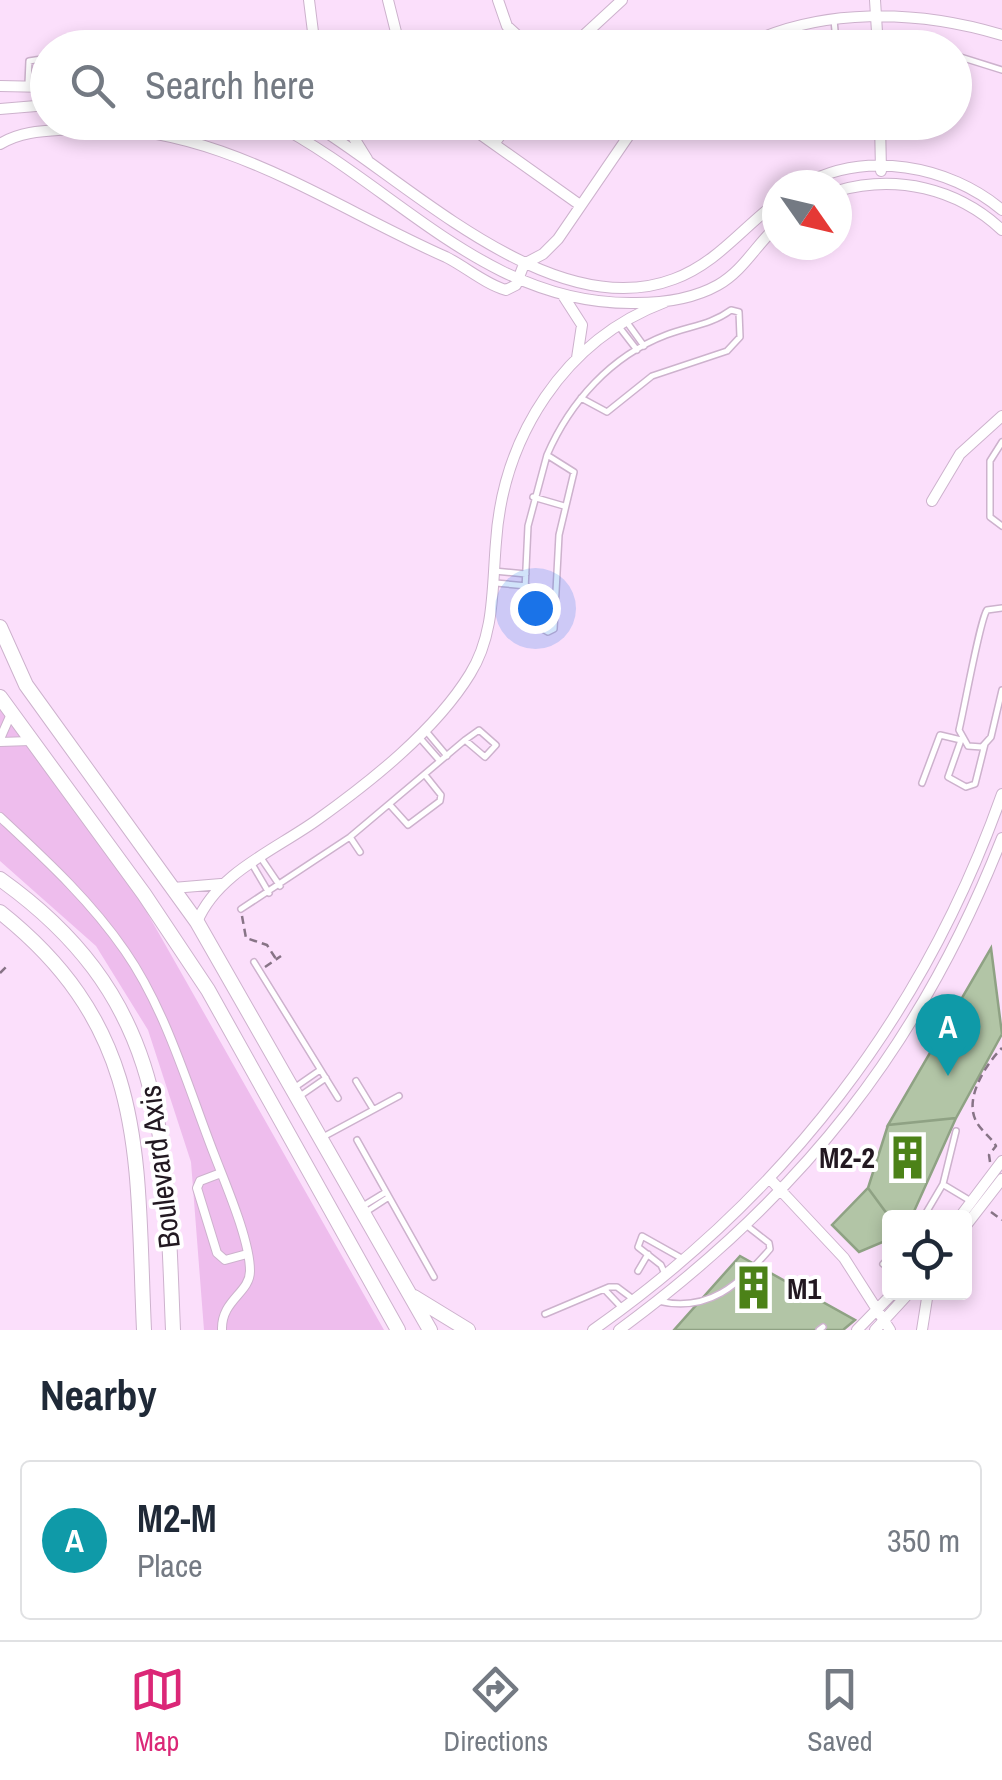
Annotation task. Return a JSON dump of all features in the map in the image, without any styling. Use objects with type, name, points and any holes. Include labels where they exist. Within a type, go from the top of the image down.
[{"type":"street","points":[[310,0],[312,30]]},
{"type":"street","points":[[388,0],[396,30]]},
{"type":"street","points":[[498,0],[512,30]]},
{"type":"street","points":[[604,0],[604,14]]},
{"type":"street","points":[[588,30],[622,0]]},
{"type":"street","points":[[875,0],[877,30]]},
{"type":"street","points":[[786,30],[876,16],[927,18],[1002,35]]},
{"type":"street","points":[[0,86],[28,88]]},
{"type":"street","points":[[0,109],[30,106]]},
{"type":"street","points":[[0,144],[30,133]]},
{"type":"street","points":[[186,140],[298,183],[499,289],[510,290],[524,264],[544,254],[558,240],[625,140]]},
{"type":"street","points":[[298,140],[477,262],[563,297],[601,303],[665,302],[696,295],[729,278],[762,242]]},
{"type":"street","points":[[336,140],[524,264],[619,286],[675,279],[714,258],[762,215]]},
{"type":"street","points":[[355,140],[370,164]]},
{"type":"street","points":[[488,140],[580,204]]},
{"type":"street","points":[[494,144],[497,140]]},
{"type":"street","points":[[880,140],[880,184]]},
{"type":"street","points":[[838,170],[881,166],[951,180],[1002,210]]},
{"type":"street","points":[[852,189],[880,184],[921,187],[954,197],[1002,230]]},
{"type":"street","points":[[554,274],[558,240]]},
{"type":"street","points":[[563,297],[582,325],[576,360]]},
{"type":"street","points":[[197,922],[222,884],[350,795],[420,732],[472,672],[486,641],[500,501],[513,453],[534,409],[576,360],[622,323],[665,302]]},
{"type":"street","points":[[932,501],[960,454],[1002,416]]},
{"type":"street","points":[[0,627],[26,684],[197,922],[430,1330]]},
{"type":"street","points":[[0,697],[144,894],[208,990],[398,1330]]},
{"type":"street","points":[[12,714],[0,740],[30,741]]},
{"type":"street","points":[[593,1330],[635,1300],[770,1179],[837,1103],[901,1011],[952,920],[1001,799]]},
{"type":"street","points":[[0,817],[60,874],[128,955],[170,1042],[221,1172],[247,1254],[249,1279],[224,1311],[222,1330]]},
{"type":"street","points":[[619,1330],[658,1301],[783,1191],[864,1095],[909,1030],[963,930],[1002,838]]},
{"type":"street","name":"Boulevard Axis","points":[[0,879],[66,934],[98,973],[144,1057],[164,1150],[173,1330]]},
{"type":"street","points":[[173,888],[222,884]]},
{"type":"street","name":"Boulevard Axis","points":[[0,912],[69,981],[95,1018],[119,1070],[136,1150],[143,1329]]},
{"type":"street","points":[[972,1213],[1000,1170]]},
{"type":"street","points":[[221,1172],[204,1179],[196,1188],[217,1254],[226,1260],[247,1254]]},
{"type":"street","points":[[770,1179],[844,1258],[887,1326]]},
{"type":"street","points":[[969,1210],[977,1204]]},
{"type":"street","points":[[410,1294],[468,1330]]},
{"type":"street","points":[[857,1330],[886,1300]]},
{"type":"street","points":[[875,1330],[887,1326],[905,1300]]},
{"type":"street","points":[[922,1330],[927,1300]]},
{"type":"lane","points":[[834,20],[835,30]]},
{"type":"lane","points":[[28,88],[30,61]]},
{"type":"lane","points":[[972,61],[1002,70]]},
{"type":"lane","points":[[547,455],[574,470],[564,506],[551,632],[525,618],[533,497],[547,455],[581,398],[640,348],[712,322],[731,310],[739,312],[740,336],[728,350],[652,376],[607,412],[581,398]]},
{"type":"lane","points":[[622,323],[640,348]]},
{"type":"lane","points":[[1002,442],[990,461],[990,517],[1002,526]]},
{"type":"lane","points":[[533,497],[564,506]]},
{"type":"lane","points":[[494,577],[526,574]]},
{"type":"lane","points":[[494,577],[527,586]]},
{"type":"lane","points":[[1002,608],[991,608],[981,618],[961,740],[948,776],[966,787],[975,784],[1002,690]]},
{"type":"lane","points":[[241,910],[350,837],[465,740],[483,731],[496,747],[482,757],[465,740]]},
{"type":"lane","points":[[420,732],[447,756]]},
{"type":"lane","points":[[420,732],[440,762]]},
{"type":"lane","points":[[922,782],[938,737],[961,740],[973,747],[986,744]]},
{"type":"lane","points":[[390,805],[408,825],[440,801],[441,794],[425,775]]},
{"type":"lane","points":[[350,837],[360,852]]},
{"type":"lane","points":[[256,861],[280,886]]},
{"type":"lane","points":[[256,861],[269,893]]},
{"type":"lane","points":[[254,962],[338,1098]]},
{"type":"lane","points":[[295,1094],[320,1070]]},
{"type":"lane","points":[[295,1094],[326,1078]]},
{"type":"lane","points":[[356,1080],[373,1109]]},
{"type":"lane","points":[[320,1139],[399,1096]]},
{"type":"lane","points":[[928,1210],[943,1184],[956,1130]]},
{"type":"lane","points":[[357,1140],[434,1276]]},
{"type":"lane","points":[[943,1184],[977,1204]]},
{"type":"lane","points":[[362,1210],[388,1194]]},
{"type":"lane","points":[[658,1301],[694,1304],[736,1285],[770,1249],[746,1225]]},
{"type":"lane","points":[[665,1274],[638,1246],[644,1235],[683,1258]]},
{"type":"lane","points":[[638,1270],[648,1254]]},
{"type":"lane","points":[[546,1314],[617,1287],[635,1300]]},
{"type":"lane","points":[[605,1290],[623,1309]]},
{"type":"path","points":[[241,910],[246,938],[266,944],[278,958],[259,970]]},
{"type":"path","points":[[0,973],[6,967]]},
{"type":"path","points":[[1000,1170],[988,1157],[996,1143],[978,1123],[973,1108],[984,1071],[1002,1048]]},
{"type":"path","points":[[977,1204],[1002,1220]]},
{"type":"shaded area","points":[[0,710],[124,872],[384,1330],[204,1330],[191,1162],[148,1030],[96,946],[0,861]]},
{"type":"building","points":[[991,948],[1002,1034],[956,1118],[888,1125]]},
{"type":"building","name":"M2-2","points":[[956,1118],[915,1210],[884,1210],[868,1188],[888,1125]]},
{"type":"building","points":[[868,1188],[884,1210],[882,1242],[859,1252],[832,1225]]},
{"type":"building","name":"M1","points":[[740,1256],[855,1320],[843,1330],[674,1330]]},
{"type":"place","name":"M2-M","points":[[948,1076]]},
{"type":"place","name":"M2-2","points":[[908,1157]]},
{"type":"place","name":"M1","points":[[754,1288]]}]
